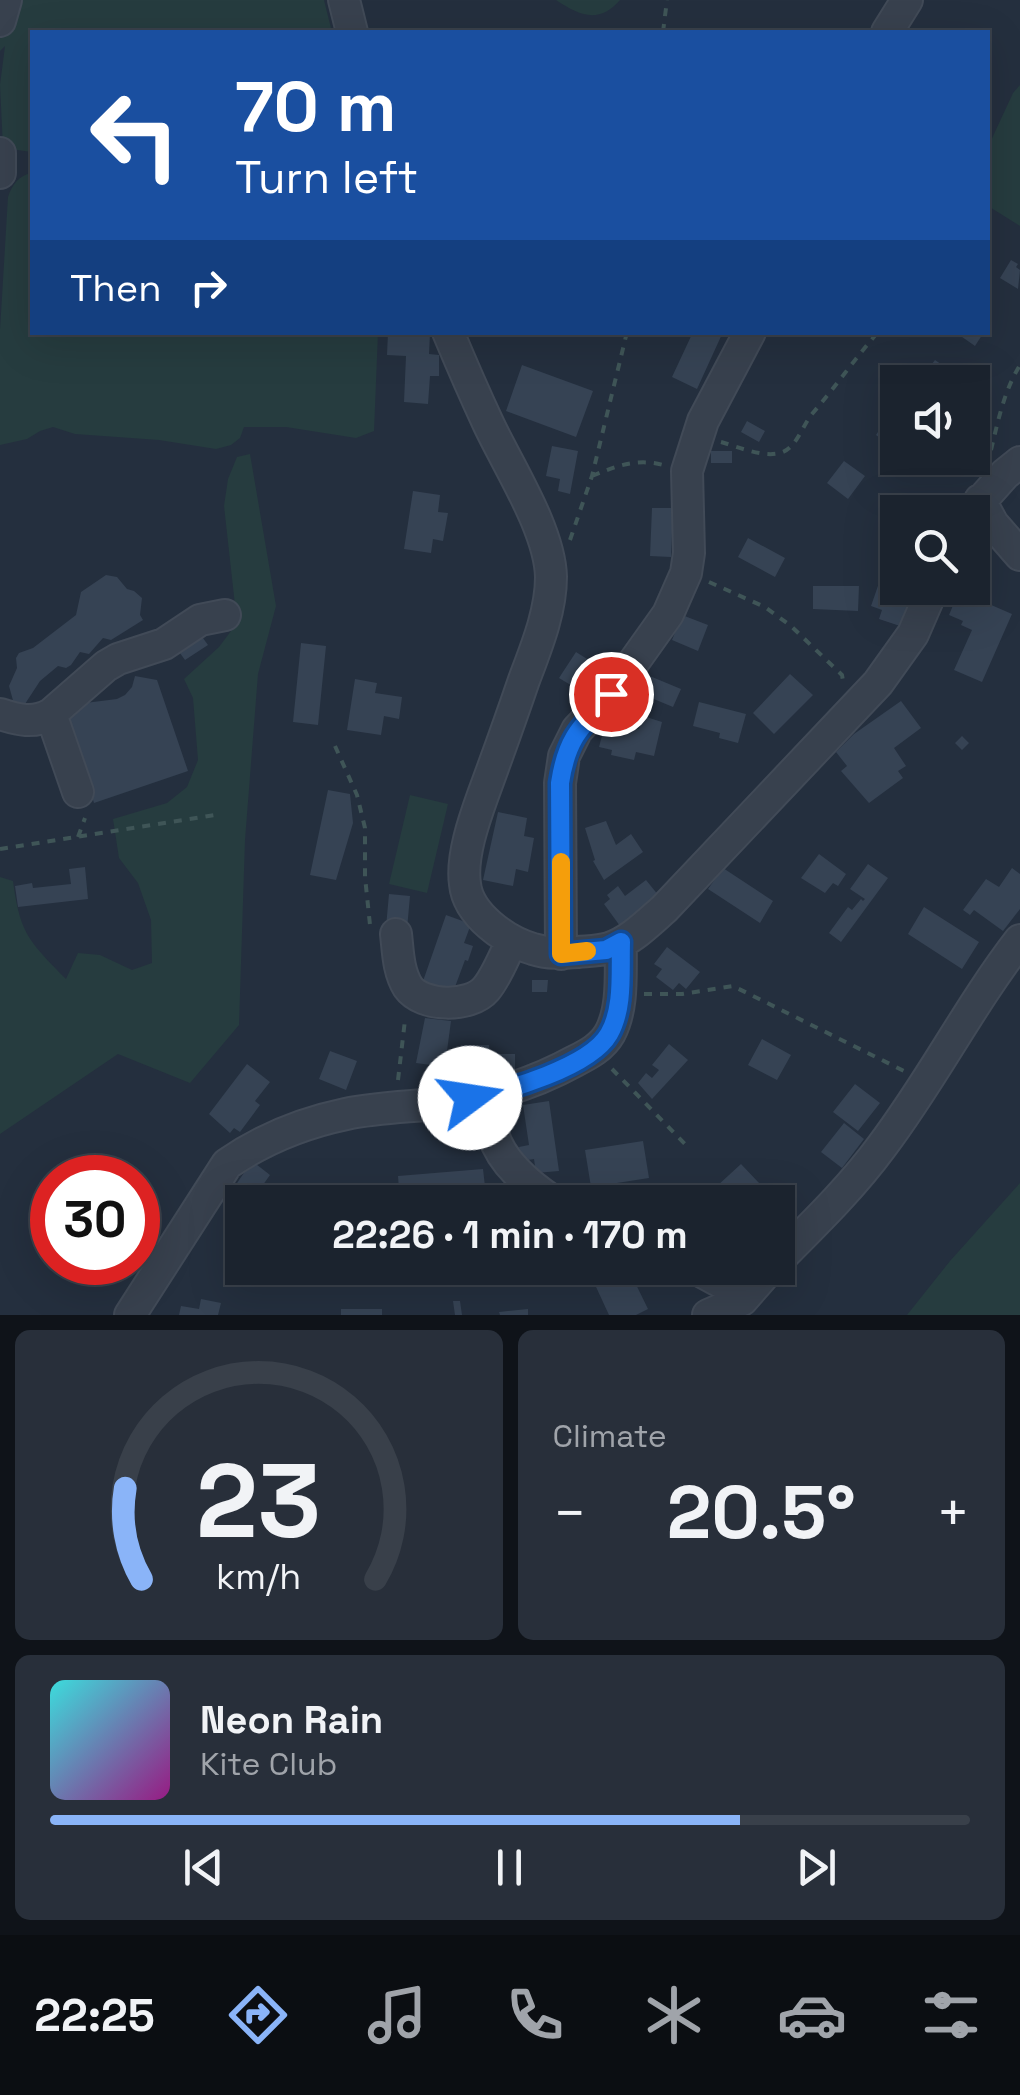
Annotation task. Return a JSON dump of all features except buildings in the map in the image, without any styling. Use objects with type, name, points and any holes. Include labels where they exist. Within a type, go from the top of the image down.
[{"type":"street","points":[[0,21],[6,0]]},
{"type":"street","points":[[344,0],[352,30]]},
{"type":"street","points":[[887,30],[907,0]]},
{"type":"street","points":[[0,153],[0,174]]},
{"type":"street","points":[[449,335],[536,521],[551,576],[537,646],[478,810],[464,884],[470,901],[490,925],[512,941],[561,954],[606,950],[664,909],[878,683],[913,634],[926,605]]},
{"type":"street","points":[[561,954],[560,783],[564,756],[577,730],[611,694],[668,614],[686,573],[687,471],[703,421],[748,335]]},
{"type":"street","points":[[985,495],[1020,462]]},
{"type":"street","points":[[990,521],[1020,555]]},
{"type":"street","points":[[0,714],[24,721],[42,720],[106,666],[164,644],[205,610]]},
{"type":"street","points":[[52,714],[56,764],[78,792]]},
{"type":"street","points":[[384,932],[410,990],[446,1002],[464,1002],[486,989],[512,941]]},
{"type":"street","points":[[795,1242],[865,1168],[1020,940]]},
{"type":"street","points":[[130,1315],[228,1164],[252,1147],[288,1130],[345,1114],[497,1093],[598,1049],[610,1033],[618,1011],[621,942]]},
{"type":"street","points":[[492,1132],[497,1093]]},
{"type":"street","points":[[444,1103],[492,1132],[508,1162],[531,1185]]},
{"type":"street","points":[[728,1285],[742,1300]]},
{"type":"street","points":[[708,1315],[742,1300],[755,1285]]},
{"type":"path","points":[[663,30],[667,0]]},
{"type":"path","points":[[551,576],[574,531],[592,476],[626,335]]},
{"type":"path","points":[[696,439],[768,454],[790,448],[876,335]]},
{"type":"path","points":[[978,495],[1000,413],[1020,365]]},
{"type":"path","points":[[592,476],[647,460],[687,471]]},
{"type":"path","points":[[686,573],[765,607],[791,626],[842,675],[850,713]]},
{"type":"path","points":[[335,746],[362,815],[367,904],[384,932]]},
{"type":"path","points":[[0,849],[215,815]]},
{"type":"path","points":[[620,992],[660,995],[733,986],[926,1082]]},
{"type":"path","points":[[396,1106],[410,990]]},
{"type":"path","points":[[612,1068],[686,1144]]},
{"type":"green space","points":[[0,0],[324,0],[332,30],[30,30],[30,152],[3,148],[0,85],[5,46],[0,51]]},
{"type":"green space","points":[[556,0],[620,0],[605,12],[589,15]]},
{"type":"green space","points":[[1020,85],[1020,226],[990,207],[990,143]]},
{"type":"green space","points":[[30,174],[30,335],[378,335],[374,431],[356,438],[286,427],[244,427],[240,438],[216,449],[75,434],[53,427],[27,439],[0,445],[0,330],[8,197],[23,176]]},
{"type":"green space","points":[[250,454],[276,606],[258,674],[245,840],[239,1025],[190,1083],[118,1054],[0,1134],[0,877],[13,881],[28,936],[66,979],[78,953],[100,955],[132,970],[152,963],[151,920],[138,883],[119,858],[113,819],[167,803],[187,787],[198,760],[193,698],[184,679],[219,647],[237,623],[224,506],[228,479],[237,457]]},
{"type":"green space","points":[[410,795],[448,804],[427,893],[389,884]]},
{"type":"green space","points":[[1020,1183],[1020,1315],[907,1315],[950,1261]]},
{"type":"slow traffic","points":[[561,862],[561,954],[587,951]]},
{"type":"route","points":[[470,1098],[532,1081],[598,1049],[610,1033],[618,1011],[621,942],[606,950],[561,954],[560,783],[564,756],[577,730],[611,694]]}]
